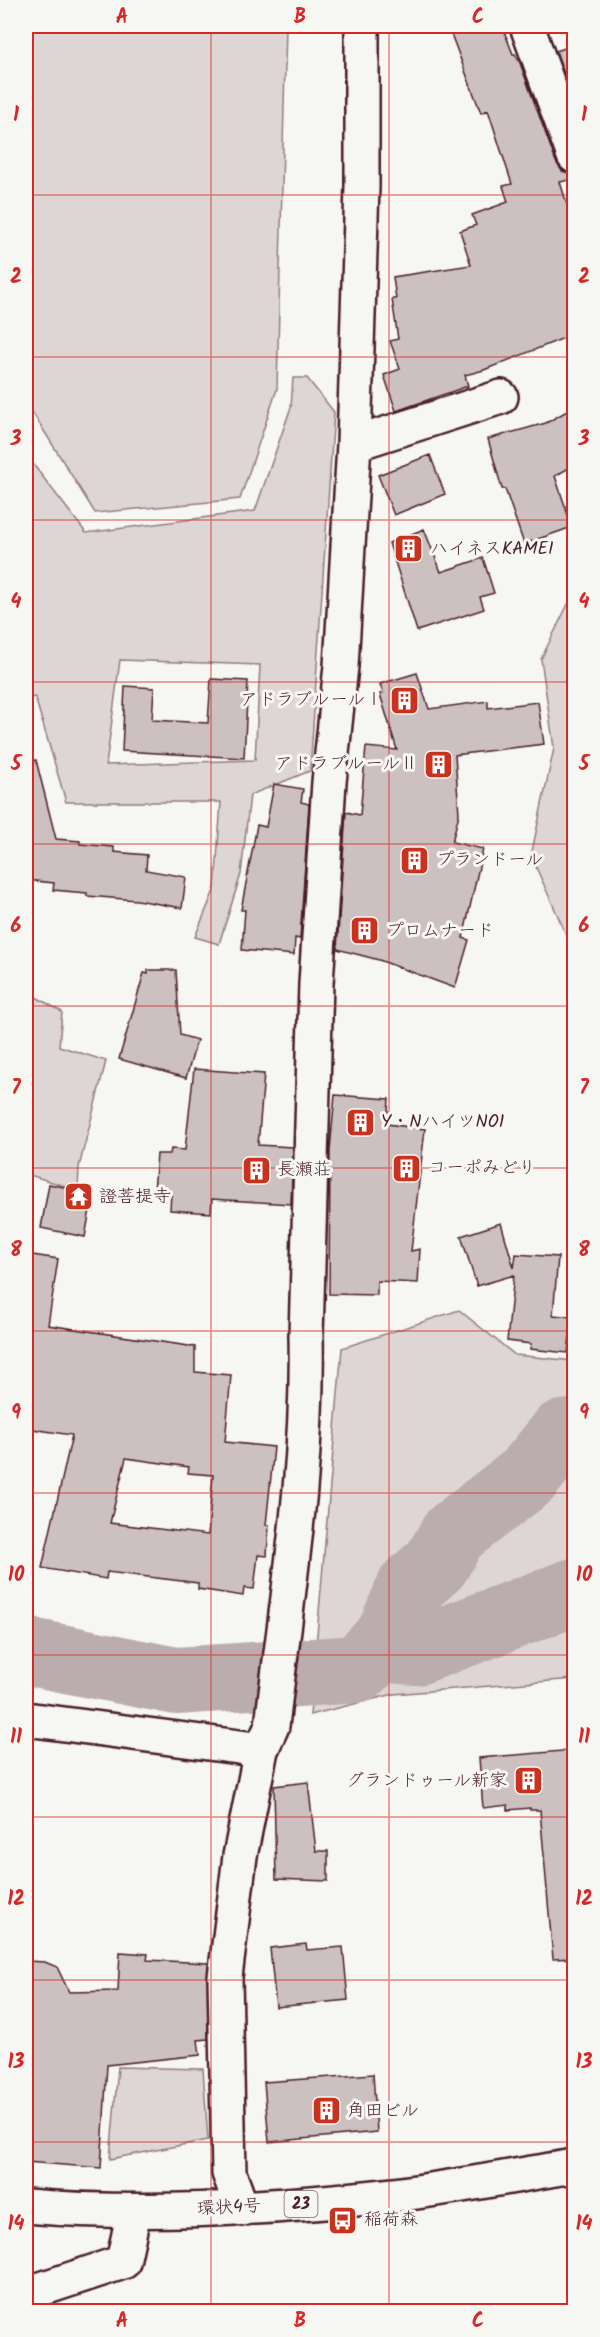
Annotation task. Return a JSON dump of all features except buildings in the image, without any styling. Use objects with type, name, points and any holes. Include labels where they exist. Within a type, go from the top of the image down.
[{"type":"street","points":[[242,2209],[229,2174],[225,1977],[240,1856],[267,1738],[299,1516],[307,1371],[306,1336],[316,983],[329,782],[341,666],[354,444],[362,186],[362,26]]},
{"type":"street","points":[[535,28],[574,156]]},
{"type":"street","points":[[354,444],[501,397]]},
{"type":"street","points":[[26,1719],[267,1738]]},
{"type":"street","name":"環状4号","points":[[26,2206],[90,2211],[242,2209],[387,2196],[574,2166]]},
{"type":"street","points":[[26,2294],[123,2262],[134,2211]]},
{"type":"shaded area","points":[[26,26],[286,26],[277,389],[240,499],[95,513],[26,402]]},
{"type":"shaded area","points":[[293,378],[307,378],[334,412],[310,771],[250,795],[241,874],[219,944],[195,937],[215,888],[221,802],[66,802],[35,697],[26,699],[26,455],[86,533],[255,511],[291,407]],"holes":[[[120,660],[260,665],[255,760],[106,765]]]},
{"type":"shaded area","points":[[574,592],[574,952],[531,856],[554,748],[541,659]]},
{"type":"shaded area","points":[[36,997],[62,1012],[59,1046],[106,1061],[79,1167],[78,1190],[26,1174],[26,1016]]},
{"type":"shaded area","points":[[459,1310],[515,1355],[574,1361],[574,1679],[394,1694],[310,1715],[342,1348]]},
{"type":"shaded area","points":[[118,2067],[203,2069],[208,2140],[110,2159]]},
{"type":"waterway","points":[[26,1651],[176,1681],[358,1669],[389,1637],[411,1586],[436,1564],[454,1533],[528,1476],[562,1434],[574,1433]]},
{"type":"waterway","points":[[378,1648],[417,1651],[574,1592]]},
{"type":"place","name":"ハイネスKAMEI","points":[[409,549]]},
{"type":"place","name":"アドラブルールⅠ","points":[[404,700]]},
{"type":"place","name":"アドラブルールⅡ","points":[[439,764]]},
{"type":"place","name":"プランドール","points":[[415,860]]},
{"type":"place","name":"プロムナード","points":[[365,931]]},
{"type":"place","name":"Y・NハイツNO1","points":[[360,1122]]},
{"type":"place","name":"コーポみどり","points":[[407,1168]]},
{"type":"place","name":"長瀬荘","points":[[256,1170]]},
{"type":"place","name":"證菩提寺","points":[[78,1197]]},
{"type":"place","name":"グランドゥール新家","points":[[528,1781]]},
{"type":"place","name":"角田ビル","points":[[326,2111]]},
{"type":"place","name":"稲荷森","points":[[343,2220]]}]
